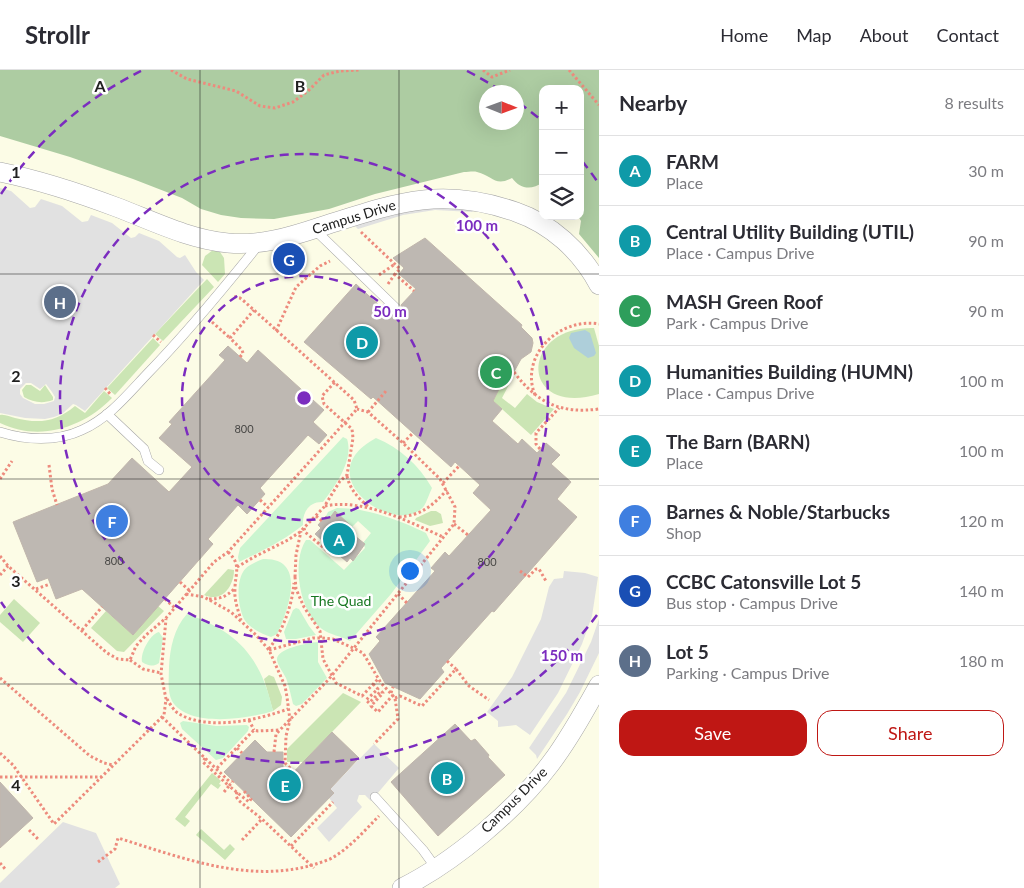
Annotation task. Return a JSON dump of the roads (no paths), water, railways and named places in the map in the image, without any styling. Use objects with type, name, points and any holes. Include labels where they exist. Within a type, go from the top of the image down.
[{"type":"street","name":"Campus Drive","points":[[0,172],[106,203],[178,232],[229,243],[260,243],[314,229],[396,203],[436,198],[478,201],[526,215],[553,231],[568,243],[580,257],[599,285]]},
{"type":"street","name":"Campus Drive","points":[[402,888],[436,868],[471,842],[534,782],[550,764],[599,685]]},
{"type":"lane","points":[[314,229],[401,313]]},
{"type":"lane","points":[[0,432],[28,438],[54,437],[80,431],[100,420],[123,400],[170,350],[223,290],[260,243]]},
{"type":"lane","points":[[107,414],[144,449],[148,461],[159,470]]},
{"type":"lane","points":[[375,797],[423,850],[436,868]]},
{"type":"water","points":[[585,330],[590,333],[596,353],[588,358],[574,348],[569,338],[571,333]]},
{"type":"place","name":"CCBC Catonsville Lot 5","points":[[289,259]]},
{"type":"place","name":"Lot 5","points":[[60,302]]},
{"type":"place","name":"Humanities Building (HUMN)","points":[[362,342]]},
{"type":"place","name":"MASH Green Roof","points":[[496,372]]},
{"type":"place","name":"Barnes & Noble/Starbucks","points":[[112,521]]},
{"type":"place","name":"FARM","points":[[339,539]]},
{"type":"place","name":"Central Utility Building (UTIL)","points":[[447,778]]},
{"type":"place","name":"The Barn (BARN)","points":[[285,785]]},
{"type":"park label","name":"The Quad","points":[[341,601]]}]
